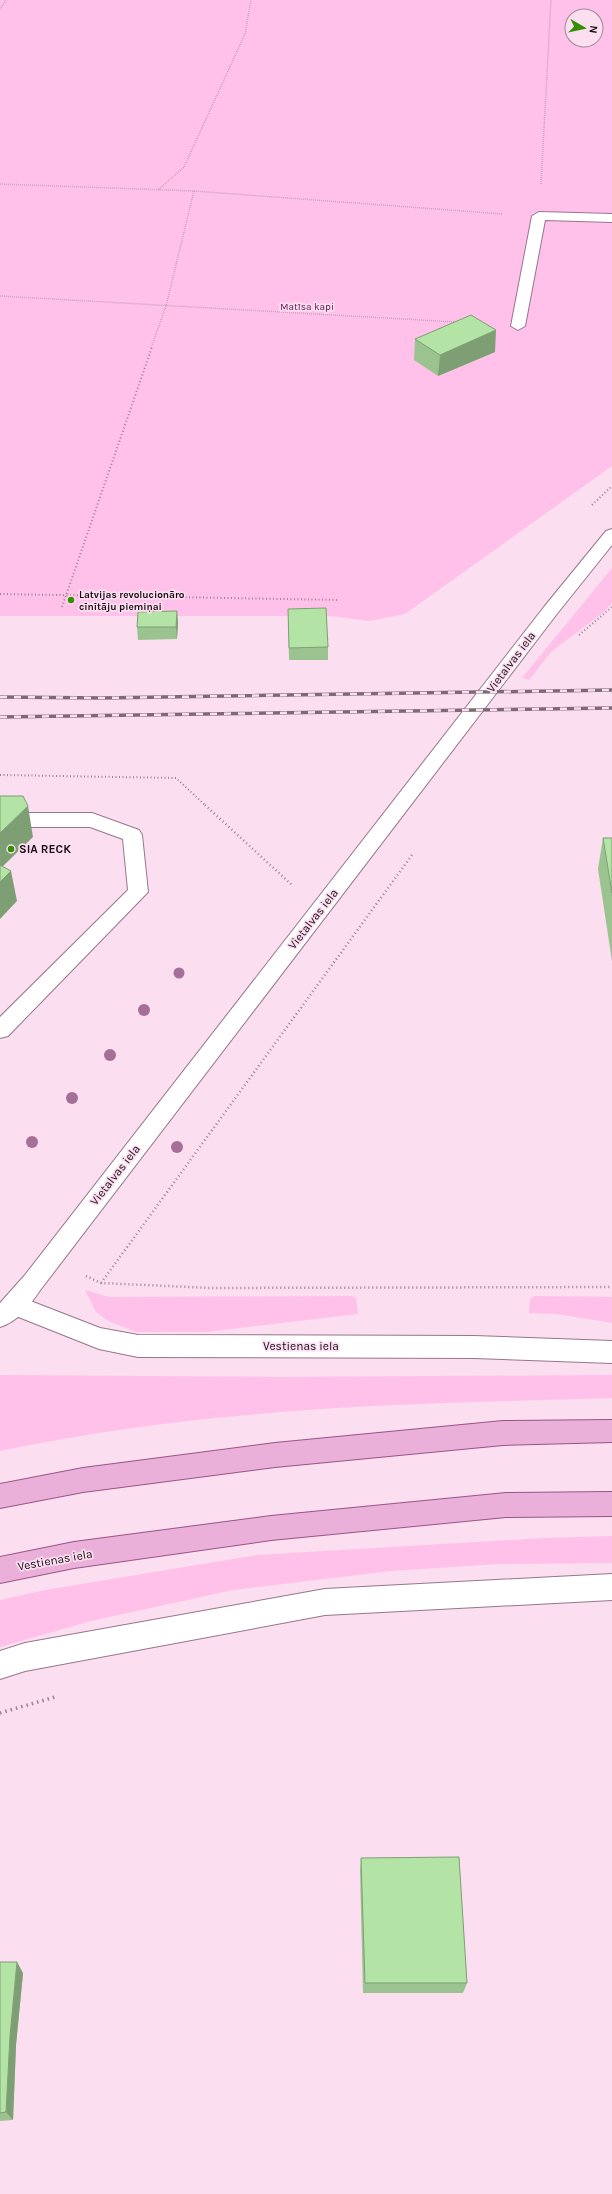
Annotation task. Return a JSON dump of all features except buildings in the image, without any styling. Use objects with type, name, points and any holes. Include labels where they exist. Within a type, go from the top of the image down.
[{"type":"main road","points":[[0,1496],[83,1480],[275,1454],[503,1432],[612,1431]]},
{"type":"main road","name":"Vestienas iela","points":[[0,1570],[74,1555],[271,1528],[506,1505],[612,1504]]},
{"type":"street","points":[[518,326],[539,216],[612,218]]},
{"type":"street","name":"Vietalvas iela","points":[[7,1311],[550,611],[612,534]]},
{"type":"street","points":[[0,820],[92,820],[132,835],[138,892],[0,1030]]},
{"type":"street","name":"Vestienas iela","points":[[7,1311],[99,1338],[138,1346],[474,1347],[612,1352]]},
{"type":"street","points":[[0,1665],[25,1657],[325,1602],[612,1587]]},
{"type":"path","points":[[0,9],[6,0]]},
{"type":"path","points":[[159,190],[184,167],[245,34],[251,0]]},
{"type":"path","points":[[0,184],[194,191],[539,216],[551,0]]},
{"type":"path","points":[[62,607],[166,306],[194,191]]},
{"type":"path","points":[[0,296],[518,326]]},
{"type":"path","points":[[0,594],[338,600]]},
{"type":"path","points":[[578,636],[612,607]]},
{"type":"path","points":[[0,775],[176,778],[296,889]]},
{"type":"path","points":[[413,854],[101,1283],[211,1288],[612,1287]]},
{"type":"path","points":[[0,1713],[60,1695]]},
{"type":"green space","name":"Matīsa kapi","points":[[0,0],[612,0],[612,466],[405,614],[369,621],[331,616],[0,616]]},
{"type":"green space","points":[[612,568],[612,603],[605,611],[551,652],[529,680],[522,678]]},
{"type":"green space","points":[[85,1290],[109,1297],[352,1296],[356,1298],[358,1314],[206,1332],[136,1332],[108,1321],[96,1312]]},
{"type":"green space","points":[[535,1296],[612,1297],[612,1323],[557,1314],[529,1313],[530,1299]]},
{"type":"green space","points":[[0,1375],[281,1377],[612,1375],[612,1398],[430,1404],[293,1411],[155,1425],[62,1439],[0,1451]]},
{"type":"green space","points":[[612,1536],[612,1563],[499,1564],[391,1571],[233,1590],[91,1621],[0,1647],[0,1600],[45,1590],[257,1555],[544,1538]]},
{"type":"railway","points":[[0,697],[102,698],[612,690]]},
{"type":"railway","points":[[0,717],[612,708]]},
{"type":"place","name":"Latvijas revolucionāro cīnītāju piemiņai","points":[[71,600]]},
{"type":"place","name":"SIA RECK","points":[[11,849]]}]
